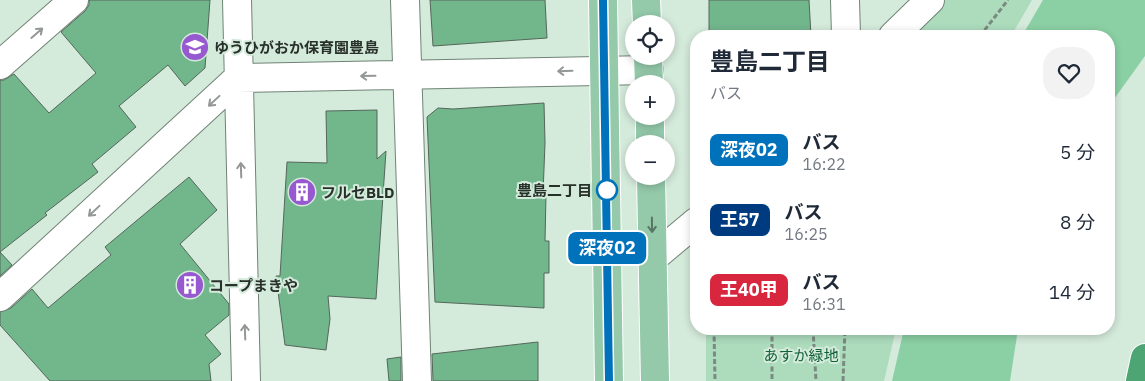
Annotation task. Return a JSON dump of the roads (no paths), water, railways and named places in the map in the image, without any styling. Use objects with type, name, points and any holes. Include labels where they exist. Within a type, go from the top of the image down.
[{"type":"highway","points":[[1140,381],[1145,358]]},
{"type":"main road","points":[[603,0],[609,381]]},
{"type":"main road","points":[[646,0],[647,15]]},
{"type":"main road","points":[[651,185],[654,381]]},
{"type":"street","points":[[0,65],[74,0]]},
{"type":"street","points":[[237,0],[246,381]]},
{"type":"street","points":[[405,0],[417,381]]},
{"type":"street","points":[[845,0],[846,30]]},
{"type":"street","points":[[899,30],[930,0]]},
{"type":"street","points":[[0,297],[238,78],[649,70]]},
{"type":"street","points":[[653,258],[690,227]]},
{"type":"place","name":"ゆうひがおか保育園豊島","points":[[195,47]]},
{"type":"place","name":"豊島二丁目","points":[[607,190]]},
{"type":"place","name":"フルセBLD","points":[[302,192]]},
{"type":"place","name":"コープまきや","points":[[190,285]]},
{"type":"park label","name":"あすか緑地","points":[[801,355]]}]
